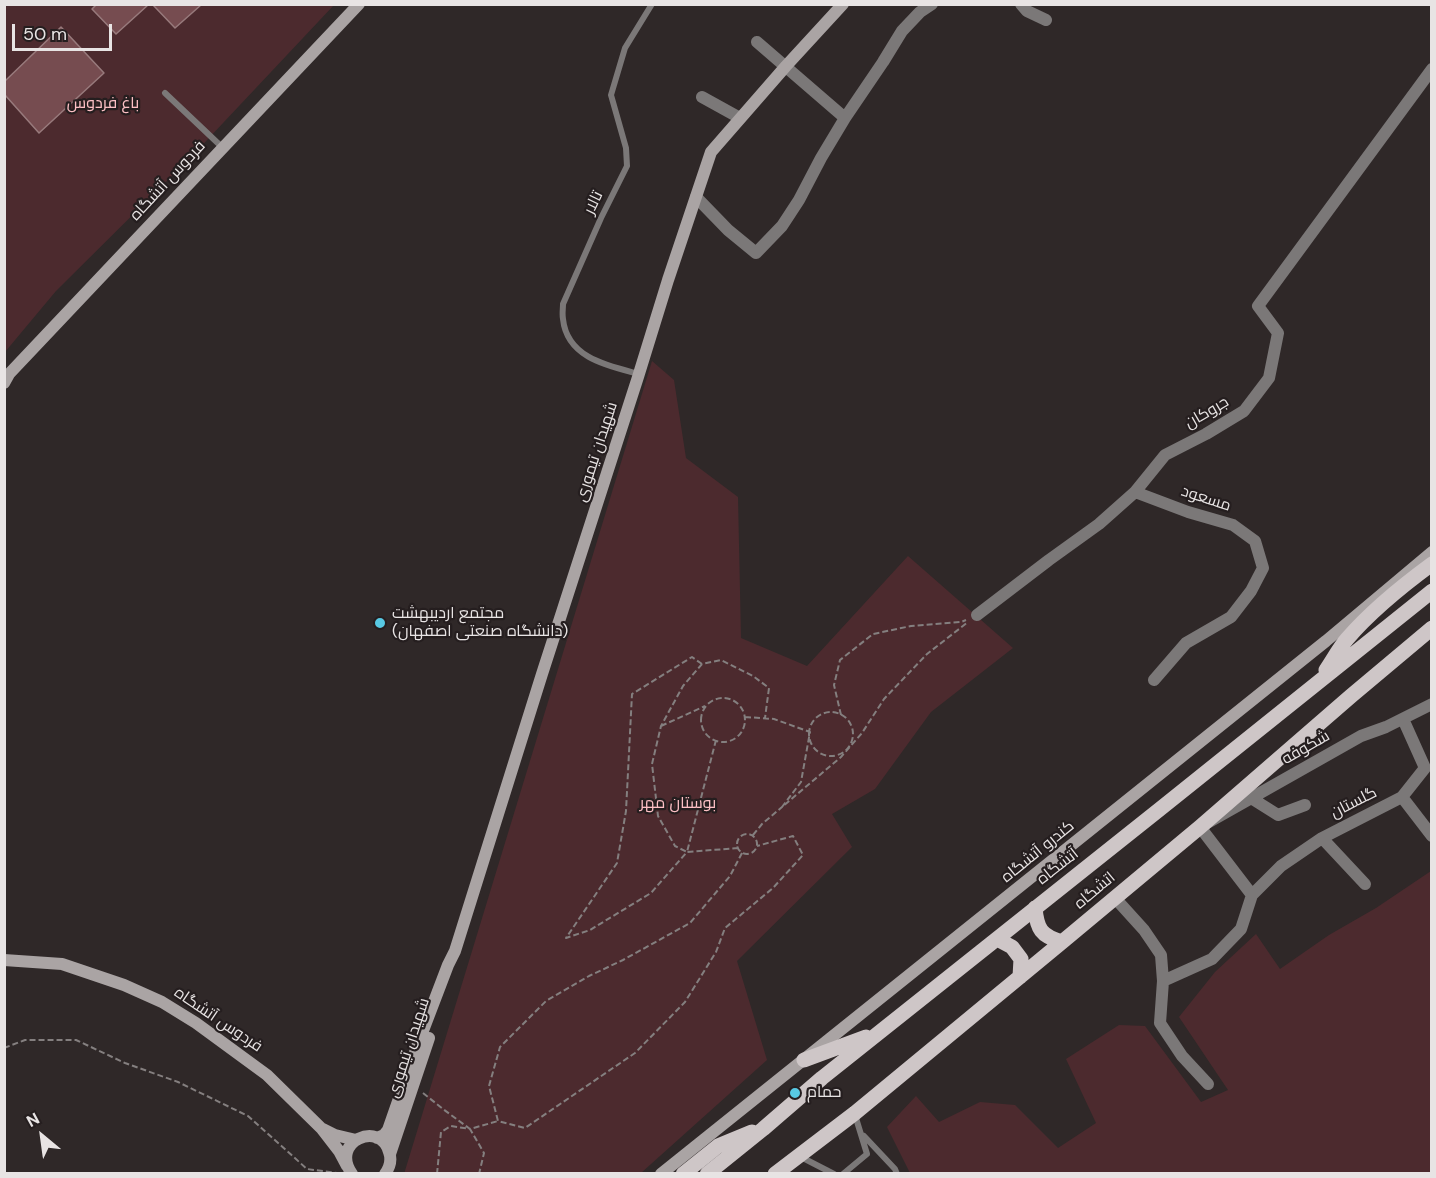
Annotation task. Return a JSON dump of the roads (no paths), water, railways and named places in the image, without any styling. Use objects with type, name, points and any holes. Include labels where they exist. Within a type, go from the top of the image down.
[{"type":"main road","name":"فردوس آتشگاه","points":[[4,383],[9,374],[359,4]]},
{"type":"main road","name":"شهیدان تیموری","points":[[377,1138],[388,1130],[423,1030],[455,951],[711,152],[843,4]]},
{"type":"main road","name":"کندرو آتشگاه","points":[[661,1173],[1326,642],[1431,552]]},
{"type":"main road","points":[[1318,682],[1346,640],[1378,608],[1431,564]]},
{"type":"main road","name":"آتشگاه","points":[[707,1173],[764,1129],[822,1078],[1431,591]]},
{"type":"main road","name":"اتشگاه","points":[[775,1173],[855,1113],[1020,977],[1200,827],[1431,628]]},
{"type":"main road","points":[[1035,908],[1036,921],[1042,933],[1062,942]]},
{"type":"main road","points":[[997,939],[1012,947],[1021,959],[1020,977]]},
{"type":"main road","name":"شهیدان تیموری","points":[[385,1173],[391,1161],[390,1154],[454,965],[455,951]]},
{"type":"main road","name":"فردوس آتشگاه","points":[[4,960],[62,964],[124,985],[162,1002],[196,1023],[267,1075],[322,1129],[339,1151],[346,1171]]},
{"type":"main road","points":[[804,1060],[880,1032]]},
{"type":"main road","points":[[322,1129],[356,1140]]},
{"type":"main road","points":[[683,1173],[718,1146],[742,1135],[764,1129]]},
{"type":"main road","points":[[346,1171],[347,1152],[350,1145],[363,1137],[370,1136],[383,1141],[390,1154]]},
{"type":"street","points":[[696,197],[728,230],[756,253],[782,226],[845,117],[902,32],[920,12],[932,4]]},
{"type":"street","points":[[1021,4],[1027,11],[1046,20]]},
{"type":"street","points":[[757,42],[845,117]]},
{"type":"street","name":"جروکان","points":[[977,615],[1099,524],[1136,492],[1165,455],[1244,411],[1269,378],[1278,333],[1258,306],[1431,69]]},
{"type":"street","points":[[702,96],[740,118]]},
{"type":"street","name":"مسعود","points":[[1136,492],[1188,512],[1233,525],[1255,541],[1263,568],[1251,591],[1231,617],[1186,643],[1154,680]]},
{"type":"street","name":"شکوفه","points":[[1200,827],[1361,736],[1386,727],[1431,704]]},
{"type":"street","name":"گلستان","points":[[1252,895],[1281,866],[1322,838],[1402,797],[1425,768],[1403,719]]},
{"type":"street","points":[[1402,797],[1431,836]]},
{"type":"street","points":[[1251,798],[1278,815],[1305,805]]},
{"type":"street","points":[[1164,981],[1212,959],[1241,929],[1252,895],[1200,827]]},
{"type":"street","points":[[1322,838],[1365,884]]},
{"type":"street","points":[[1115,898],[1144,930],[1161,955],[1164,981],[1160,1023],[1182,1056],[1208,1084]]},
{"type":"lane","name":"تالار","points":[[639,374],[595,361],[582,353],[571,340],[562,319],[563,304],[627,166],[626,148],[611,95],[625,48],[652,4]]},
{"type":"lane","points":[[165,93],[223,147]]},
{"type":"lane","points":[[843,1173],[867,1154],[855,1113]]},
{"type":"lane","points":[[861,1133],[897,1173]]},
{"type":"lane","points":[[799,1156],[834,1173]]},
{"type":"place","name":"مجتمع اردیبهشت (دانشگاه صنعتی اصفهان)","points":[[380,623]]},
{"type":"place","name":"حمام","points":[[795,1093]]},
{"type":"park label","name":"باغ فردوس","points":[[103,104]]},
{"type":"park label","name":"بوستان مهر","points":[[678,804]]}]
